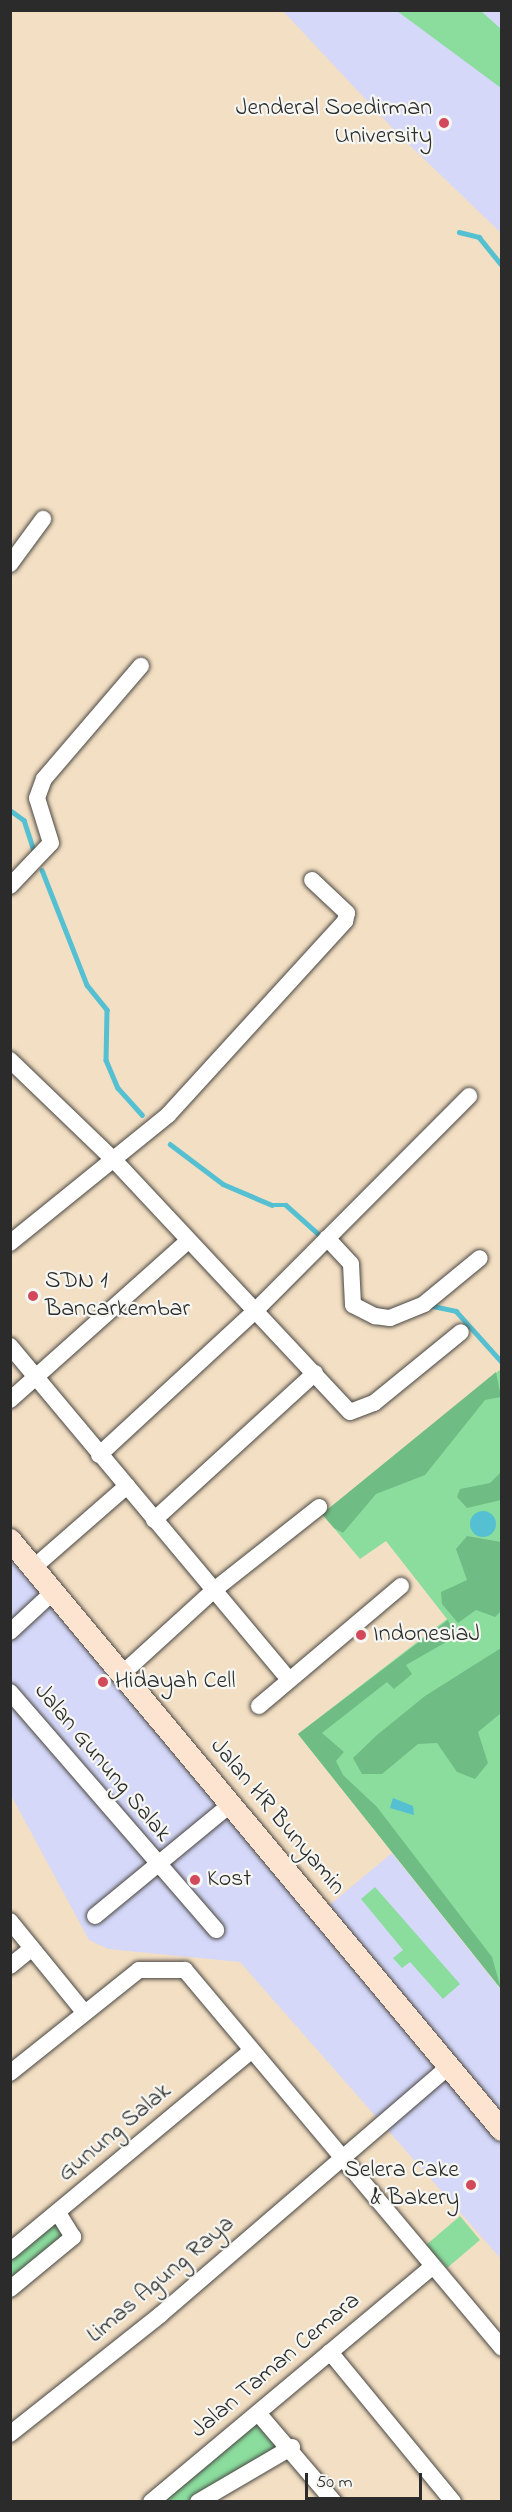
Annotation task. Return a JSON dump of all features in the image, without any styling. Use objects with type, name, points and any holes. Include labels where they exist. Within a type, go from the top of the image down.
[{"type":"main road","name":"Jalan HR Bunyamin","points":[[10,1540],[501,2130]]},
{"type":"street","points":[[10,564],[44,519]]},
{"type":"street","points":[[11,883],[51,843],[37,798],[41,784],[141,666]]},
{"type":"street","points":[[10,1243],[168,1115],[345,921],[347,913],[312,880]]},
{"type":"street","points":[[10,1060],[114,1160],[188,1241],[356,1414],[461,1332]]},
{"type":"street","points":[[99,1455],[256,1310],[469,1096]]},
{"type":"street","points":[[327,1238],[351,1264],[353,1305],[375,1316],[390,1318],[424,1304],[480,1258]]},
{"type":"street","points":[[10,1400],[188,1241]]},
{"type":"street","points":[[10,1346],[288,1679]]},
{"type":"street","points":[[154,1520],[315,1373]]},
{"type":"street","points":[[33,1568],[127,1486]]},
{"type":"street","points":[[123,1673],[214,1590],[319,1507]]},
{"type":"street","points":[[259,1706],[288,1679],[401,1586]]},
{"type":"street","points":[[10,1632],[53,1592]]},
{"type":"street","name":"Jalan Gunung Salak","points":[[10,1692],[157,1866],[216,1930]]},
{"type":"street","name":"Jalan Gunung Salak","points":[[95,1916],[231,1804]]},
{"type":"street","points":[[10,1921],[84,2012]]},
{"type":"street","points":[[10,1966],[32,1948]]},
{"type":"street","points":[[10,2073],[139,1970],[179,1967],[194,1976],[251,2051],[339,2159],[501,2348]]},
{"type":"street","name":"Gunung Salak","points":[[10,2251],[251,2051]]},
{"type":"street","name":"Limas Agung Raya","points":[[10,2434],[160,2315],[449,2066]]},
{"type":"street","points":[[10,2289],[73,2237],[58,2212]]},
{"type":"street","name":"Jalan Taman Cemara","points":[[151,2502],[432,2267]]},
{"type":"street","points":[[330,2352],[453,2502]]},
{"type":"street","points":[[258,2413],[292,2447],[334,2502]]},
{"type":"street","points":[[198,2502],[292,2447]]},
{"type":"shaded area","name":"Jenderal Soedirman University","points":[[283,11],[501,11],[501,233],[397,133]]},
{"type":"shaded area","points":[[10,1541],[321,1912],[392,1853],[501,1990],[501,2259],[240,1962],[108,1949],[89,1940],[11,1795]]},
{"type":"green space","points":[[397,11],[481,11],[501,29],[501,88]]},
{"type":"green space","points":[[501,1369],[501,1989],[298,1734],[447,1619],[386,1541],[360,1559],[322,1514]]},
{"type":"green space","points":[[496,1372],[501,1397],[485,1400],[425,1475],[376,1494],[343,1533],[334,1528],[322,1514]]},
{"type":"green space","points":[[501,1472],[501,1500],[467,1508],[457,1497],[460,1489],[490,1483]]},
{"type":"green space","points":[[467,1536],[501,1542],[501,1611],[495,1617],[476,1610],[458,1623],[442,1604],[441,1592],[467,1580],[456,1549]]},
{"type":"green space","points":[[448,1620],[455,1637],[406,1665],[412,1674],[394,1689],[387,1682],[322,1733],[344,1752],[336,1761],[343,1775],[377,1807],[492,1957],[501,1989],[298,1734]]},
{"type":"green space","points":[[501,1648],[501,1713],[478,1732],[488,1763],[475,1779],[457,1772],[437,1743],[418,1744],[382,1774],[362,1774],[353,1758],[377,1735],[425,1696]]},
{"type":"green space","points":[[375,1887],[460,1984],[443,1999],[410,1962],[402,1968],[393,1958],[403,1950],[361,1899]]},
{"type":"green space","points":[[460,2216],[480,2240],[447,2268],[426,2245]]},
{"type":"green space","points":[[56,2219],[69,2238],[11,2285],[11,2257]]},
{"type":"green space","points":[[258,2420],[285,2446],[190,2501],[159,2502]]},
{"type":"water","points":[[483,1511],[492,1515],[496,1524],[492,1533],[483,1537],[474,1533],[470,1524],[474,1515]]},
{"type":"water","points":[[393,1798],[413,1806],[414,1815],[390,1808]]},
{"type":"waterway","points":[[459,232],[479,237],[502,265]]},
{"type":"waterway","points":[[10,810],[24,820],[34,851]]},
{"type":"waterway","points":[[42,870],[87,985],[107,1010],[106,1060],[118,1088],[142,1115]]},
{"type":"waterway","points":[[170,1144],[223,1184],[272,1205],[286,1205],[323,1238]]},
{"type":"waterway","points":[[433,1306],[456,1311],[502,1362]]},
{"type":"place","name":"Jenderal Soedirman University","points":[[444,123]]},
{"type":"place","name":"SDN 1 Bancarkembar","points":[[33,1296]]},
{"type":"place","name":"IndonesiaJ","points":[[361,1635]]},
{"type":"place","name":"Hidayah Cell","points":[[103,1682]]},
{"type":"place","name":"Kost","points":[[195,1880]]},
{"type":"place","name":"Selera Cake & Bakery","points":[[471,2185]]}]
